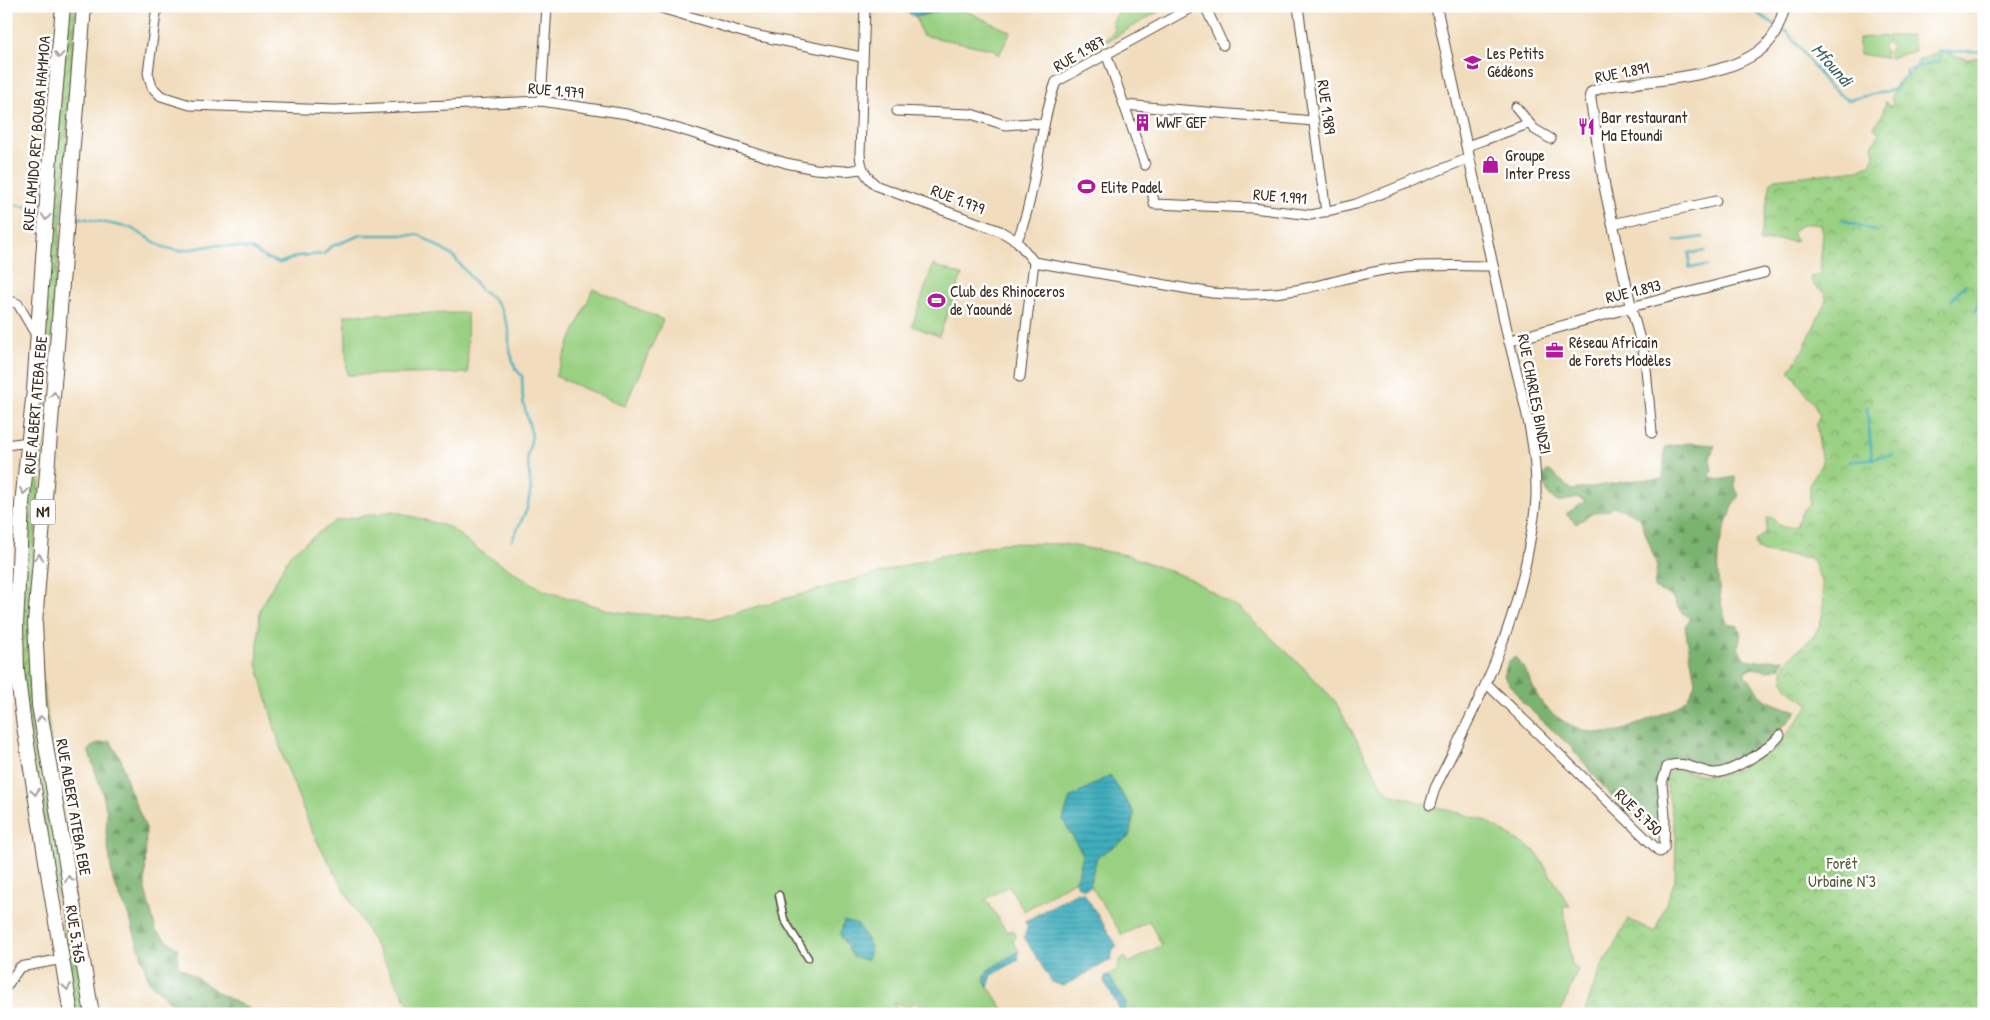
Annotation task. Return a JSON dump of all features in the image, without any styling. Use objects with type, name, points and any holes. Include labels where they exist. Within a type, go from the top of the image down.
[{"type":"highway","name":"RUE LAMIDO REY BOUBA HAMMOA","points":[[29,442],[63,6]]},
{"type":"highway","name":"RUE ALBERT ATEBA EBE","points":[[84,6],[36,623],[39,705],[92,1014]]},
{"type":"highway","name":"RUE 5.765","points":[[29,442],[18,568],[17,671],[71,1014]]},
{"type":"street","name":"RUE 1.979","points":[[157,6],[148,73],[152,87],[161,96],[190,105],[334,110],[541,101],[627,114],[786,163],[822,170],[845,171],[861,169],[877,186],[980,222],[1017,241]]},
{"type":"street","points":[[541,101],[547,6]]},
{"type":"street","points":[[654,6],[749,34],[862,57]]},
{"type":"street","points":[[861,169],[862,57],[865,6]]},
{"type":"street","name":"RUE 1.987","points":[[1017,241],[1029,210],[1044,125],[1056,82],[1178,9],[1194,6]]},
{"type":"street","points":[[1205,6],[1223,45]]},
{"type":"street","name":"RUE 1.989","points":[[1298,6],[1326,212]]},
{"type":"street","name":"RUE CHARLES BINDZI","points":[[1430,805],[1435,788],[1486,684],[1511,623],[1523,581],[1536,494],[1528,417],[1509,342],[1436,6]]},
{"type":"street","name":"RUE 1.891","points":[[1631,307],[1612,224],[1590,96],[1592,92],[1621,84],[1676,78],[1732,65],[1755,54],[1773,37],[1785,6]]},
{"type":"street","points":[[1106,53],[1145,166]]},
{"type":"street","points":[[1124,105],[1314,121]]},
{"type":"street","points":[[1516,107],[1528,124],[1551,139]]},
{"type":"street","points":[[897,111],[971,114],[1006,125],[1032,123],[1044,125]]},
{"type":"street","points":[[1467,146],[1528,124]]},
{"type":"street","name":"RUE 1.991","points":[[1152,188],[1154,204],[1252,208],[1311,215],[1356,204],[1470,158]]},
{"type":"street","points":[[1612,224],[1716,201]]},
{"type":"street","points":[[1017,241],[1034,262],[1212,293],[1262,294],[1296,290],[1396,268],[1427,265],[1493,266]]},
{"type":"street","points":[[1020,377],[1034,262]]},
{"type":"street","name":"RUE 1.893","points":[[1509,342],[1631,307],[1764,273]]},
{"type":"street","points":[[6,299],[18,304],[38,338]]},
{"type":"street","points":[[1631,307],[1645,358],[1652,433]]},
{"type":"street","points":[[6,446],[29,442]]},
{"type":"street","name":"RUE 5.750","points":[[1486,684],[1660,852],[1664,848],[1665,816],[1662,783],[1667,767],[1678,764],[1708,772],[1722,772],[1755,756],[1771,745],[1780,734]]},
{"type":"street","points":[[779,895],[784,919],[808,958]]},
{"type":"street","points":[[6,987],[20,967],[63,959]]},
{"type":"green space","points":[[67,6],[76,6],[60,235],[31,589],[86,1014],[76,1014],[67,948],[48,849],[21,674],[22,588]]},
{"type":"green space","points":[[955,6],[1011,32],[999,55],[996,53],[996,50],[922,35],[916,17]]},
{"type":"green space","points":[[1122,6],[1162,6],[1163,9],[1101,45],[1106,37],[1109,38],[1116,28],[1111,25]]},
{"type":"green space","points":[[1911,35],[1915,51],[1889,58],[1888,52],[1892,47],[1888,43],[1887,36]]},
{"type":"green space","points":[[1885,36],[1886,43],[1882,47],[1886,52],[1886,58],[1859,54],[1859,39]]},
{"type":"green space","name":"Forêt Urbaine N°3","points":[[1940,51],[1968,59],[1984,56],[1984,1014],[1584,1014],[1599,972],[1628,919],[1655,932],[1675,880],[1676,836],[1666,782],[1668,775],[1674,769],[1710,776],[1729,774],[1777,747],[1810,704],[1788,688],[1784,681],[1783,673],[1789,659],[1812,637],[1820,624],[1824,604],[1819,574],[1810,558],[1763,551],[1757,549],[1755,541],[1766,532],[1767,518],[1773,517],[1776,523],[1782,526],[1796,527],[1801,513],[1810,504],[1810,483],[1822,463],[1816,424],[1820,416],[1814,404],[1789,371],[1803,350],[1826,300],[1825,293],[1813,285],[1810,277],[1822,273],[1820,269],[1823,233],[1821,225],[1805,225],[1798,227],[1792,233],[1797,240],[1795,242],[1780,240],[1759,242],[1771,182],[1775,179],[1859,170],[1870,164],[1875,153],[1872,145],[1879,134],[1874,127],[1882,115],[1886,101],[1889,106],[1893,104],[1891,98],[1896,83],[1912,73],[1919,60]]},
{"type":"green space","name":"Club des Rhinoceros de Yaoundé","points":[[933,265],[962,275],[939,336],[912,326]]},
{"type":"green space","points":[[593,289],[663,320],[625,406],[555,376]]},
{"type":"green space","points":[[467,313],[468,373],[347,375],[345,315]]},
{"type":"green space","points":[[1689,443],[1715,445],[1710,458],[1712,470],[1710,476],[1718,480],[1735,477],[1735,488],[1739,495],[1728,517],[1721,540],[1718,572],[1720,597],[1725,617],[1728,624],[1738,626],[1741,634],[1738,648],[1745,659],[1758,661],[1784,659],[1781,667],[1768,671],[1754,668],[1745,671],[1745,676],[1765,699],[1797,711],[1763,745],[1731,764],[1712,767],[1679,759],[1672,759],[1665,763],[1658,770],[1662,831],[1656,834],[1640,818],[1622,809],[1569,745],[1524,704],[1504,676],[1508,662],[1515,657],[1525,671],[1538,697],[1552,713],[1571,725],[1592,732],[1614,732],[1629,728],[1673,709],[1689,695],[1695,682],[1685,626],[1691,618],[1681,612],[1671,596],[1654,588],[1657,566],[1641,520],[1632,513],[1613,506],[1610,510],[1593,513],[1576,524],[1566,514],[1585,501],[1578,498],[1557,502],[1548,494],[1542,477],[1547,471],[1550,471],[1572,490],[1636,480],[1663,479],[1665,447]]},
{"type":"green space","points":[[393,511],[449,527],[487,556],[545,591],[616,612],[712,619],[936,557],[1004,543],[1063,544],[1127,555],[1191,579],[1241,610],[1306,670],[1335,701],[1381,784],[1390,794],[1484,820],[1535,851],[1570,906],[1563,907],[1572,966],[1578,969],[1560,1014],[1117,1014],[1119,1007],[1104,981],[1105,976],[1117,970],[1120,960],[1125,957],[1129,963],[1162,945],[1149,921],[1122,935],[1091,886],[1090,882],[1097,857],[1129,837],[1134,813],[1110,775],[1070,798],[1063,820],[1083,855],[1077,879],[1024,911],[1009,886],[986,899],[1007,932],[1013,930],[1016,936],[1013,942],[1019,951],[988,970],[984,980],[1003,1009],[1003,1014],[915,1014],[921,1010],[916,1002],[907,1008],[894,1002],[900,1014],[414,1014],[313,834],[283,757],[257,664],[260,609],[291,553],[335,521]]},
{"type":"green space","points":[[110,741],[121,759],[129,788],[146,828],[145,889],[156,931],[178,949],[178,965],[220,994],[259,1014],[183,1014],[149,982],[130,919],[113,881],[106,833],[107,813],[102,791],[88,750],[95,744]]},
{"type":"water","points":[[916,6],[954,6],[916,17],[902,10]]},
{"type":"water","points":[[1110,775],[1134,813],[1129,837],[1097,857],[1090,882],[1091,886],[1085,889],[1079,887],[1074,880],[1077,879],[1083,854],[1063,820],[1070,798]]},
{"type":"water","points":[[1077,892],[1084,893],[1117,946],[1113,949],[1111,960],[1063,986],[1052,982],[1024,937],[1028,926],[1024,922]]},
{"type":"water","points":[[844,921],[858,925],[871,947],[867,960],[853,957],[840,935]]},
{"type":"water","points":[[1019,951],[1018,960],[992,975],[988,987],[984,980],[988,970]]},
{"type":"water","points":[[1108,974],[1126,1004],[1124,1014],[1117,1014],[1119,1007],[1104,981]]},
{"type":"waterway","points":[[6,35],[11,6]]},
{"type":"waterway","name":"Mfoundi","points":[[1746,6],[1776,25]]},
{"type":"waterway","name":"Mfoundi","points":[[1781,28],[1788,33],[1829,87],[1848,100],[1896,89],[1900,81],[1907,76],[1907,71],[1938,61],[1941,52],[1984,51]]},
{"type":"waterway","points":[[6,203],[42,210]]},
{"type":"waterway","points":[[50,211],[62,214]]},
{"type":"waterway","points":[[72,216],[131,228],[163,247],[179,251],[215,245],[252,249],[265,258],[280,263],[298,256],[324,254],[330,247],[361,235],[420,235],[454,257],[482,291],[491,297],[501,309],[509,329],[509,347],[515,368],[522,376],[523,401],[532,436],[527,457],[531,488],[527,509],[512,540]]},
{"type":"waterway","points":[[1843,220],[1875,231]]},
{"type":"waterway","points":[[1675,241],[1704,237]]},
{"type":"waterway","points":[[1706,251],[1689,253],[1689,267],[1707,266]]},
{"type":"waterway","points":[[1951,301],[1965,284]]},
{"type":"waterway","points":[[1975,311],[1979,305],[1984,309]]},
{"type":"waterway","points":[[1867,408],[1872,459]]},
{"type":"waterway","points":[[1849,462],[1893,455]]},
{"type":"place","name":"Les Petits Gédéons","points":[[1473,62]]},
{"type":"place","name":"WWF GEF","points":[[1142,122]]},
{"type":"place","name":"Bar restaurant Ma Etoundi","points":[[1587,126]]},
{"type":"place","name":"Groupe Inter Press","points":[[1491,164]]},
{"type":"place","name":"Elite Padel","points":[[1087,187]]},
{"type":"place","name":"Club des Rhinoceros de Yaoundé","points":[[936,300]]},
{"type":"place","name":"Réseau Africain de Forets Modèles","points":[[1555,351]]}]
